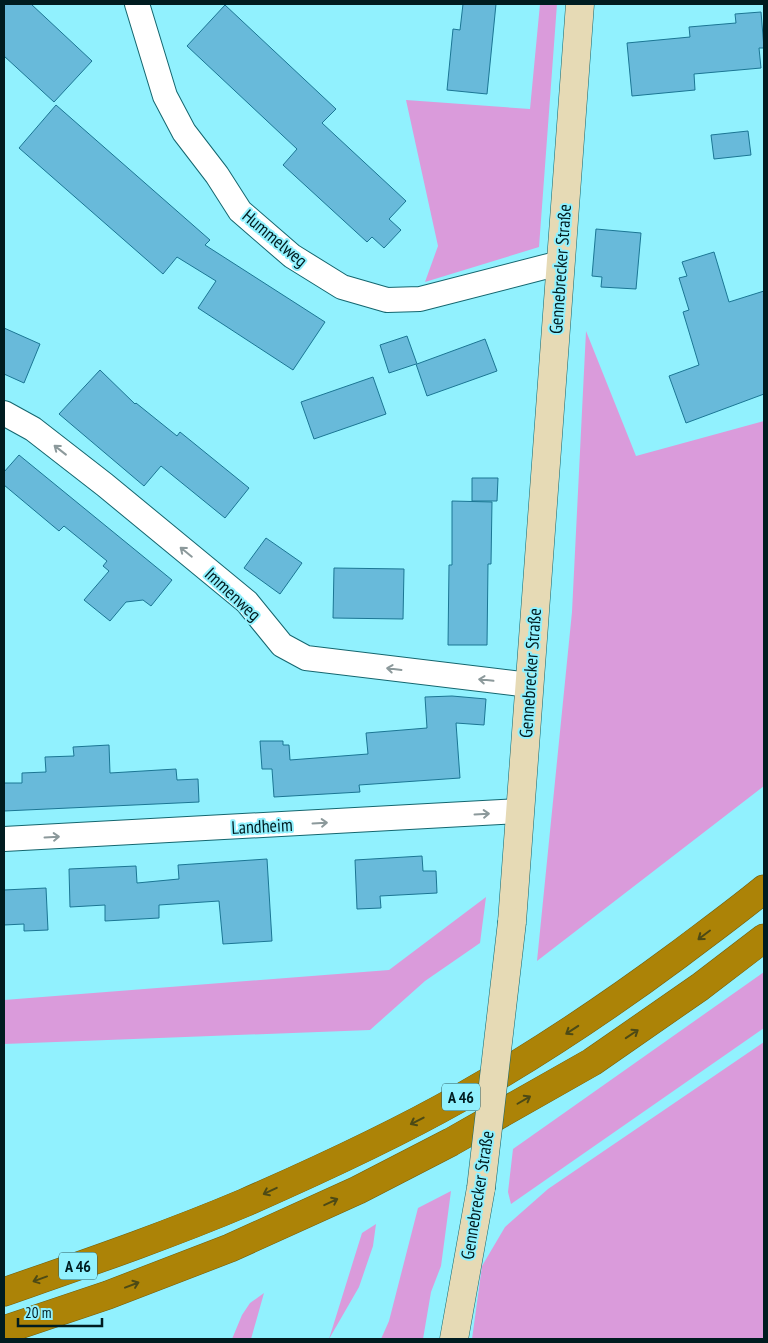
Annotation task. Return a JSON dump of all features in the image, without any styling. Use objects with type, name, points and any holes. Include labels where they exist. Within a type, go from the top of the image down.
[{"type":"highway","name":"A 46","points":[[4,1292],[152,1240],[244,1203],[333,1162],[458,1099],[581,1024],[655,972],[764,889]]},
{"type":"highway","name":"A 46","points":[[4,1330],[108,1295],[230,1248],[366,1185],[451,1142],[592,1062],[700,987],[764,938]]},
{"type":"main road","name":"Gennebrecker Straße","points":[[454,1339],[481,1188],[512,922],[580,4]]},
{"type":"street","name":"Hummelweg","points":[[137,4],[165,96],[184,132],[217,175],[240,211],[292,256],[342,287],[387,300],[420,299],[560,263]]},
{"type":"street","name":"Immenweg","points":[[4,413],[33,429],[105,485],[246,602],[282,645],[306,658],[530,685]]},
{"type":"street","name":"Landheim","points":[[4,839],[520,811]]},
{"type":"shaded area","points":[[540,4],[557,4],[539,247],[425,282],[438,246],[406,100],[530,109]]},
{"type":"shaded area","points":[[586,331],[636,456],[764,421],[764,786],[537,961],[572,612]]},
{"type":"shaded area","points":[[486,897],[480,943],[425,981],[370,1030],[4,1044],[4,1000],[389,970]]},
{"type":"shaded area","points":[[764,972],[764,1028],[511,1204],[508,1192],[513,1149]]},
{"type":"shaded area","points":[[764,1042],[764,1339],[472,1339],[482,1266],[505,1227],[548,1189]]},
{"type":"shaded area","points":[[451,1191],[441,1266],[431,1292],[423,1339],[381,1339],[389,1321],[418,1208]]},
{"type":"shaded area","points":[[376,1224],[373,1246],[359,1287],[329,1339],[362,1233]]},
{"type":"shaded area","points":[[264,1293],[251,1339],[232,1339],[242,1315],[250,1303]]},
{"type":"building","points":[[4,4],[31,4],[92,61],[54,102],[4,56]]},
{"type":"building","points":[[463,4],[496,4],[487,94],[447,90],[453,29],[460,30]]},
{"type":"building","points":[[225,5],[336,109],[322,123],[406,201],[389,219],[401,230],[384,248],[372,237],[367,242],[283,165],[297,149],[187,46]]},
{"type":"building","points":[[761,12],[764,48],[759,48],[761,68],[694,74],[695,90],[632,96],[627,43],[690,37],[689,27],[736,23],[735,14]]},
{"type":"building","points":[[56,105],[210,240],[205,245],[325,322],[293,370],[198,308],[216,281],[177,257],[163,274],[19,148]]},
{"type":"building","points":[[748,131],[751,155],[714,159],[711,135]]},
{"type":"building","points":[[596,229],[641,233],[636,289],[601,287],[602,277],[592,276]]},
{"type":"building","points":[[714,252],[729,302],[764,291],[764,394],[686,423],[669,376],[699,365],[683,312],[689,310],[679,278],[687,276],[682,262]]},
{"type":"building","points":[[4,328],[40,344],[24,383],[4,374]]},
{"type":"building","points":[[407,336],[417,364],[485,339],[497,371],[427,396],[416,364],[389,373],[380,345]]},
{"type":"building","points":[[100,370],[135,404],[177,436],[180,432],[249,488],[225,518],[161,466],[144,486],[59,414]]},
{"type":"building","points":[[373,377],[386,414],[314,439],[301,402]]},
{"type":"building","points":[[19,455],[172,580],[151,606],[143,600],[126,602],[110,621],[84,600],[109,571],[103,566],[107,561],[64,526],[59,531],[4,485],[4,472]]},
{"type":"building","points":[[472,478],[498,478],[497,501],[472,501]]},
{"type":"building","points":[[452,501],[492,502],[491,564],[488,564],[487,645],[448,645],[449,565],[452,565]]},
{"type":"building","points":[[266,538],[302,563],[280,594],[244,568]]},
{"type":"building","points":[[334,568],[404,569],[403,619],[333,618]]},
{"type":"building","points":[[452,696],[486,699],[484,725],[456,723],[460,778],[359,785],[360,792],[274,797],[272,769],[262,769],[260,741],[283,741],[283,745],[289,745],[290,760],[368,754],[366,733],[427,728],[425,697]]},
{"type":"building","points":[[109,745],[110,773],[176,769],[177,780],[198,779],[199,802],[4,811],[4,783],[22,783],[22,773],[46,772],[45,757],[74,756],[73,747]]},
{"type":"building","points":[[422,856],[423,871],[436,871],[437,893],[380,896],[381,908],[357,909],[355,860]]},
{"type":"building","points":[[267,859],[272,941],[223,944],[219,901],[159,905],[159,918],[105,921],[105,905],[70,907],[69,869],[136,866],[137,883],[179,879],[178,865]]},
{"type":"building","points":[[46,888],[48,930],[24,931],[24,924],[4,925],[4,890]]}]
